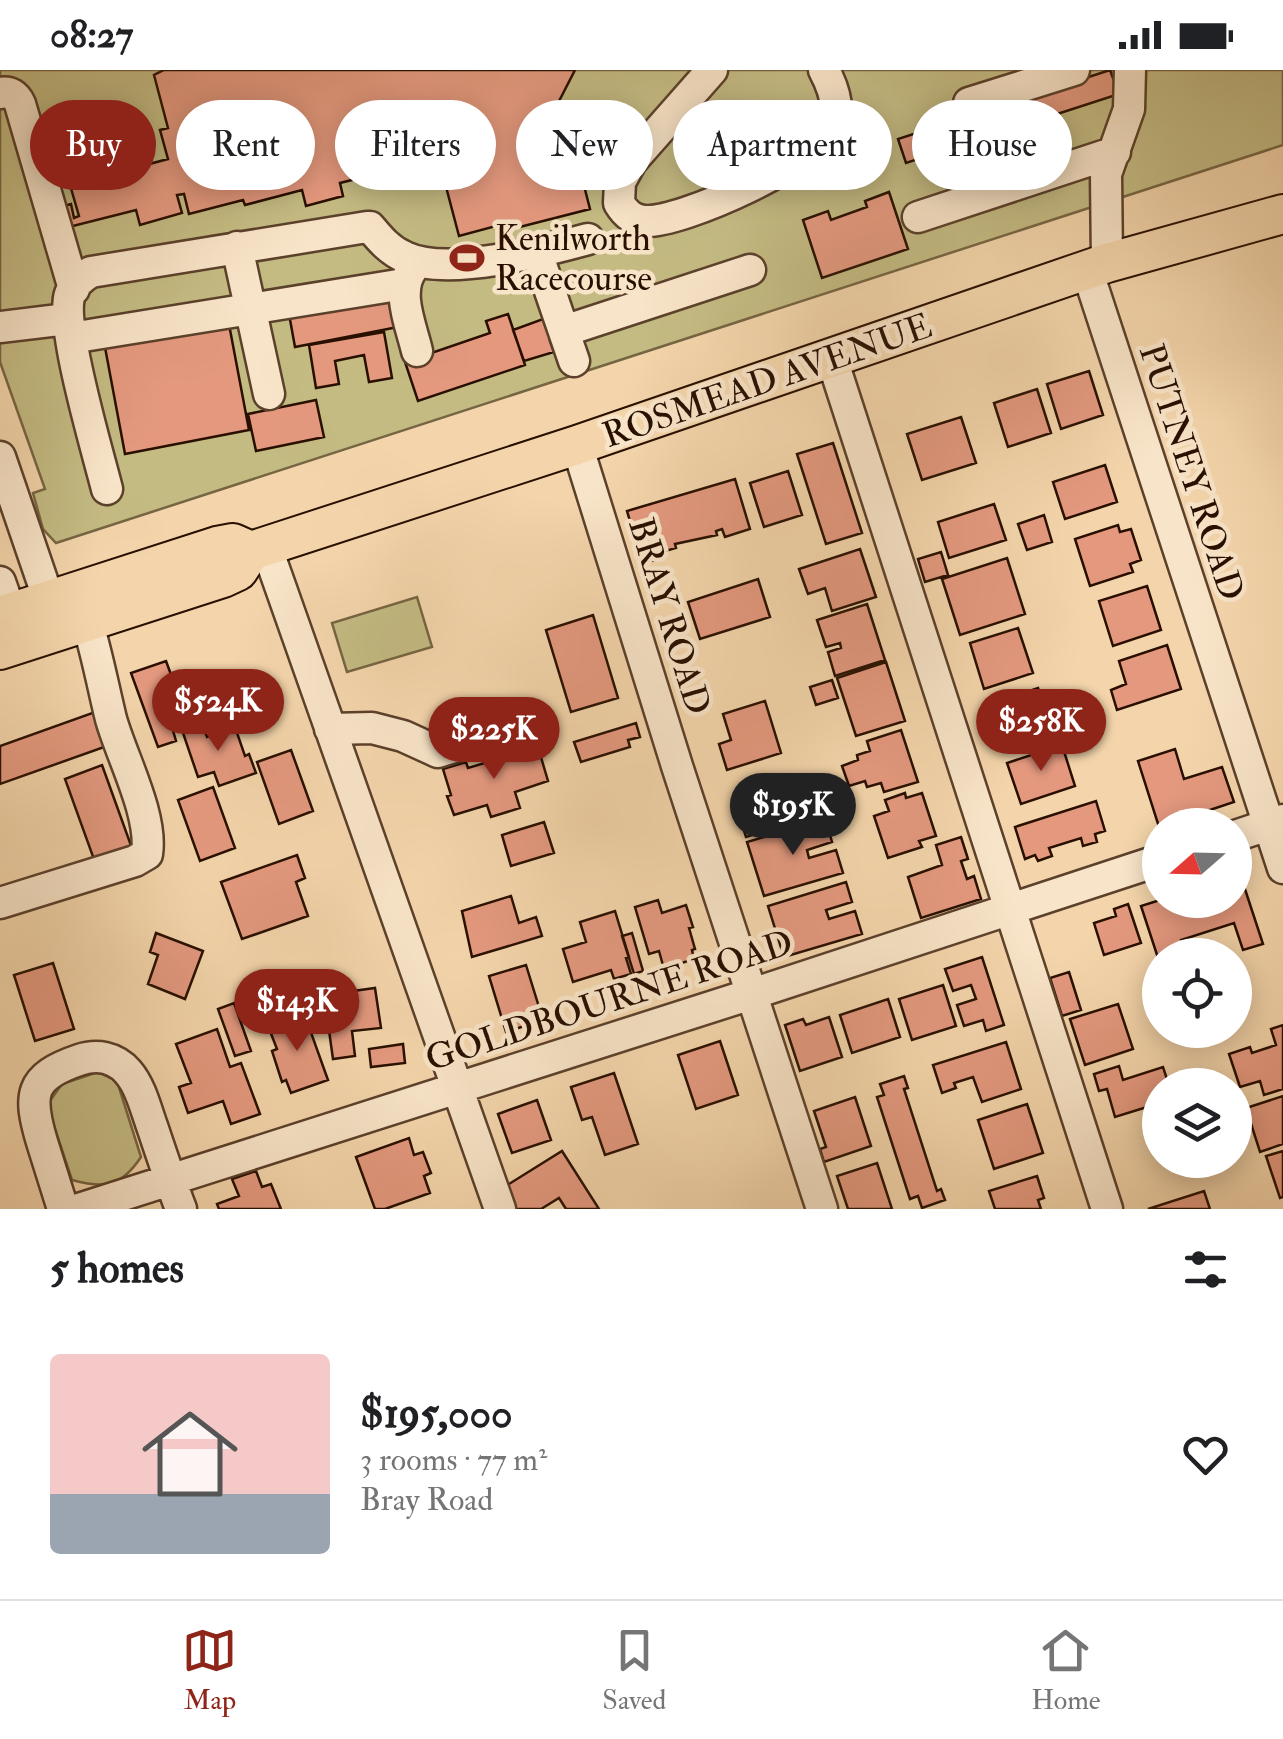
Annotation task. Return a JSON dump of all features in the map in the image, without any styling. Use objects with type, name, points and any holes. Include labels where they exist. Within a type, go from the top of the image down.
[{"type":"main road","name":"ROSMEAD AVENUE","points":[[6,621],[65,617],[216,546],[233,543],[259,549],[577,445],[1097,266],[1283,214]]},
{"type":"street","points":[[712,70],[624,172],[619,204],[630,216],[647,221],[682,212],[767,178],[808,154],[828,135],[835,122],[834,90],[824,70]]},
{"type":"street","points":[[979,100],[1074,70]]},
{"type":"street","name":"PUTNEY ROAD","points":[[1130,70],[1128,109],[1106,174],[1097,266],[1276,823],[1283,868]]},
{"type":"street","points":[[0,93],[10,93],[20,104],[71,315],[106,489]]},
{"type":"street","points":[[918,217],[1114,152]]},
{"type":"street","points":[[71,315],[83,276],[101,269],[367,227],[411,273],[417,351]]},
{"type":"street","points":[[0,327],[71,315],[250,308],[411,273],[536,253],[588,238]]},
{"type":"street","points":[[237,247],[269,394]]},
{"type":"street","points":[[536,253],[574,361]]},
{"type":"street","points":[[564,331],[750,270]]},
{"type":"street","points":[[832,358],[1107,1209]]},
{"type":"street","name":"BRAY ROAD","points":[[577,445],[822,1209]]},
{"type":"street","points":[[0,457],[65,617],[99,662],[112,722],[148,834],[146,854],[135,860],[0,903]]},
{"type":"street","points":[[259,549],[330,729],[500,1209]]},
{"type":"street","points":[[330,729],[372,728],[403,736],[438,752],[535,722]]},
{"type":"street","points":[[1252,831],[1276,823]]},
{"type":"street","name":"GOLDBOURNE ROAD","points":[[79,1209],[1142,866]]},
{"type":"street","points":[[63,1209],[34,1115],[33,1098],[46,1076],[58,1068],[101,1056],[128,1072],[140,1092],[181,1209]]},
{"type":"shaded area","name":"Kenilworth Racecourse","points":[[0,70],[1283,70],[1283,145],[56,543],[43,529],[33,493],[45,489],[0,362]]},
{"type":"shaded area","points":[[417,597],[432,647],[347,672],[332,623]]},
{"type":"shaded area","points":[[98,1072],[117,1081],[141,1157],[126,1175],[103,1185],[72,1180],[47,1105],[62,1084]]},
{"type":"building","points":[[164,70],[575,70],[560,100],[516,100],[516,190],[585,190],[590,209],[512,229],[511,222],[459,236],[447,190],[496,190],[496,100],[335,100],[335,190],[342,190],[343,196],[306,206],[302,190],[189,214],[184,194],[177,195],[182,213],[140,225],[136,210],[65,228],[59,207],[71,204],[74,218],[79,216],[71,190],[156,190],[156,162],[168,159],[160,130],[168,128],[154,75]]},
{"type":"building","points":[[1110,70],[1119,94],[1072,109],[1072,100],[1018,100]]},
{"type":"building","points":[[912,134],[912,161],[906,163],[898,139]]},
{"type":"building","points":[[889,192],[908,249],[822,278],[803,220],[828,211],[831,220],[867,207],[865,201]]},
{"type":"building","points":[[392,294],[398,327],[295,347],[289,314]]},
{"type":"building","points":[[508,314],[525,365],[418,401],[405,362],[490,333],[486,321]]},
{"type":"building","points":[[228,319],[249,430],[125,454],[104,342]]},
{"type":"building","points":[[543,319],[547,330],[551,329],[554,352],[524,361],[513,330]]},
{"type":"building","points":[[384,332],[392,378],[369,382],[364,355],[335,361],[339,384],[316,388],[309,345]]},
{"type":"building","points":[[1089,371],[1103,415],[1061,429],[1047,384]]},
{"type":"building","points":[[1037,389],[1051,433],[1008,447],[994,403]]},
{"type":"building","points":[[316,400],[324,437],[256,451],[248,414]]},
{"type":"building","points":[[961,417],[976,463],[922,480],[907,434]]},
{"type":"building","points":[[833,443],[862,533],[826,544],[797,454]]},
{"type":"building","points":[[1105,465],[1117,502],[1065,519],[1053,482]]},
{"type":"building","points":[[788,471],[802,515],[764,527],[750,483]]},
{"type":"building","points":[[735,479],[750,529],[725,537],[722,529],[716,531],[717,535],[675,544],[676,548],[655,554],[657,559],[643,564],[627,511]]},
{"type":"building","points":[[994,504],[1006,540],[949,558],[938,522]]},
{"type":"building","points":[[1044,515],[1052,542],[1027,550],[1018,524]]},
{"type":"building","points":[[1118,525],[1120,532],[1131,529],[1141,560],[1130,564],[1133,572],[1090,586],[1075,539]]},
{"type":"building","points":[[860,549],[876,597],[832,611],[825,588],[808,594],[799,569]]},
{"type":"building","points":[[941,552],[948,575],[925,582],[918,559]]},
{"type":"building","points":[[1007,558],[1025,614],[960,635],[942,579]]},
{"type":"building","points":[[758,579],[770,617],[700,639],[688,602]]},
{"type":"building","points":[[1147,586],[1161,630],[1113,646],[1099,601]]},
{"type":"building","points":[[867,604],[885,660],[835,676],[828,652],[841,648],[840,643],[826,647],[817,620]]},
{"type":"building","points":[[593,615],[618,698],[571,712],[546,630]]},
{"type":"building","points":[[1018,628],[1033,673],[984,689],[970,643]]},
{"type":"building","points":[[1167,645],[1181,689],[1117,710],[1111,690],[1126,684],[1119,661]]},
{"type":"building","points":[[166,661],[188,721],[172,727],[176,741],[158,747],[131,673]]},
{"type":"building","points":[[886,662],[905,721],[856,736],[837,678]]},
{"type":"building","points":[[832,680],[838,698],[816,705],[810,687]]},
{"type":"building","points":[[1038,688],[1053,734],[1004,750],[990,704]]},
{"type":"building","points":[[765,701],[781,753],[727,770],[719,744],[731,740],[723,714]]},
{"type":"building","points":[[95,712],[107,746],[0,784],[0,746]]},
{"type":"building","points":[[202,723],[207,737],[235,727],[256,773],[219,786],[214,772],[198,777],[182,730]]},
{"type":"building","points":[[636,723],[640,737],[628,740],[630,747],[581,762],[574,742]]},
{"type":"building","points":[[901,730],[918,782],[884,792],[881,783],[867,787],[865,781],[849,786],[842,766],[870,751],[867,741]]},
{"type":"building","points":[[1062,745],[1075,786],[1021,804],[1007,763]]},
{"type":"building","points":[[538,747],[548,781],[515,792],[520,808],[491,817],[487,805],[454,815],[443,769],[466,762],[468,768]]},
{"type":"building","points":[[1175,749],[1184,779],[1222,767],[1234,802],[1216,808],[1153,808],[1138,761]]},
{"type":"building","points":[[291,750],[313,811],[279,824],[257,762]]},
{"type":"building","points":[[102,765],[133,851],[96,865],[65,779]]},
{"type":"building","points":[[777,785],[789,824],[746,837],[734,798]]},
{"type":"building","points":[[213,787],[235,848],[200,861],[178,800]]},
{"type":"building","points":[[905,793],[906,798],[922,793],[936,836],[919,841],[922,847],[888,858],[874,816],[889,811],[885,800]]},
{"type":"building","points":[[1096,801],[1105,831],[1095,834],[1097,842],[1083,846],[1081,838],[1049,848],[1052,856],[1038,861],[1035,855],[1025,859],[1015,827]]},
{"type":"building","points":[[825,819],[832,842],[807,850],[809,858],[836,850],[843,873],[764,896],[747,842]]},
{"type":"building","points":[[544,822],[554,853],[511,866],[502,835]]},
{"type":"building","points":[[961,837],[968,859],[961,861],[967,879],[974,876],[981,899],[921,918],[908,877],[942,865],[936,845]]},
{"type":"building","points":[[297,855],[305,878],[296,882],[308,916],[242,939],[221,882]]},
{"type":"building","points":[[846,882],[852,902],[826,910],[829,919],[855,911],[862,934],[784,957],[768,906]]},
{"type":"building","points":[[511,896],[519,923],[536,917],[542,936],[472,957],[462,911]]},
{"type":"building","points":[[658,900],[662,913],[686,905],[695,949],[694,959],[664,969],[659,951],[649,954],[635,907]]},
{"type":"building","points":[[1128,904],[1141,943],[1104,955],[1094,923],[1116,916],[1114,909]]},
{"type":"building","points":[[615,911],[631,974],[614,979],[611,970],[573,982],[563,949],[586,942],[580,922]]},
{"type":"building","points":[[1252,911],[1263,944],[1252,947],[1252,938],[1239,938],[1234,923],[1187,938],[1151,938],[1145,918],[1252,918]]},
{"type":"building","points":[[156,933],[203,951],[185,999],[148,984],[158,955],[150,952]]},
{"type":"building","points":[[632,933],[643,971],[634,974],[622,936]]},
{"type":"building","points":[[982,957],[1004,1025],[986,1031],[983,1020],[964,1026],[957,1005],[976,999],[971,985],[953,991],[945,969]]},
{"type":"building","points":[[53,963],[74,1029],[35,1041],[14,975]]},
{"type":"building","points":[[526,965],[543,1020],[506,1032],[489,976]]},
{"type":"building","points":[[1069,972],[1081,1010],[1062,1016],[1050,978]]},
{"type":"building","points":[[943,985],[956,1026],[912,1040],[899,999]]},
{"type":"building","points":[[375,988],[381,1028],[352,1031],[355,1056],[333,1059],[324,995]]},
{"type":"building","points":[[888,999],[900,1037],[852,1053],[840,1015]]},
{"type":"building","points":[[234,1003],[251,1051],[235,1056],[218,1009]]},
{"type":"building","points":[[1118,1004],[1133,1049],[1085,1065],[1070,1019]]},
{"type":"building","points":[[304,1013],[328,1080],[291,1093],[286,1080],[282,1082],[272,1051],[277,1049],[268,1026]]},
{"type":"building","points":[[829,1017],[842,1057],[800,1071],[785,1025],[803,1019],[806,1025]]},
{"type":"building","points":[[1283,1025],[1283,1089],[1264,1095],[1260,1081],[1252,1083],[1252,1068],[1234,1068],[1229,1054],[1247,1048],[1252,1053],[1276,1045],[1271,1029]]},
{"type":"building","points":[[217,1029],[230,1067],[241,1063],[260,1114],[231,1124],[223,1101],[188,1113],[179,1087],[191,1083],[176,1044]]},
{"type":"building","points":[[720,1041],[738,1095],[696,1109],[678,1055]]},
{"type":"building","points":[[1006,1042],[1021,1089],[982,1102],[973,1077],[954,1083],[956,1088],[942,1093],[933,1065]]},
{"type":"building","points":[[403,1044],[405,1063],[371,1067],[369,1049]]},
{"type":"building","points":[[1119,1066],[1123,1080],[1142,1074],[1142,1109],[1115,1117],[1107,1089],[1099,1091],[1094,1074]]},
{"type":"building","points":[[614,1073],[638,1144],[605,1155],[592,1117],[582,1120],[571,1087]]},
{"type":"building","points":[[904,1076],[908,1088],[904,1089],[937,1191],[941,1189],[945,1200],[922,1208],[918,1196],[910,1199],[877,1097],[884,1095],[880,1084]]},
{"type":"building","points":[[1283,1096],[1283,1144],[1260,1152],[1252,1127],[1252,1106]]},
{"type":"building","points":[[855,1097],[871,1146],[824,1162],[820,1149],[826,1147],[814,1111]]},
{"type":"building","points":[[537,1100],[551,1140],[512,1153],[498,1114]]},
{"type":"building","points":[[1027,1104],[1043,1153],[994,1169],[978,1120]]},
{"type":"building","points":[[409,1138],[414,1155],[423,1152],[431,1173],[424,1176],[430,1193],[375,1209],[356,1157]]},
{"type":"building","points":[[562,1151],[599,1209],[566,1209],[559,1198],[541,1209],[513,1209],[501,1189]]},
{"type":"building","points":[[1283,1151],[1283,1197],[1280,1198],[1266,1156]]},
{"type":"building","points":[[877,1163],[892,1209],[848,1209],[837,1176]]},
{"type":"building","points":[[256,1171],[262,1187],[271,1184],[281,1209],[219,1209],[217,1204],[239,1196],[232,1179]]},
{"type":"building","points":[[1037,1176],[1044,1198],[1038,1200],[1041,1209],[995,1209],[989,1191]]},
{"type":"building","points":[[1204,1191],[1210,1209],[1148,1209]]},
{"type":"place","name":"Kenilworth Racecourse","points":[[467,258]]}]
